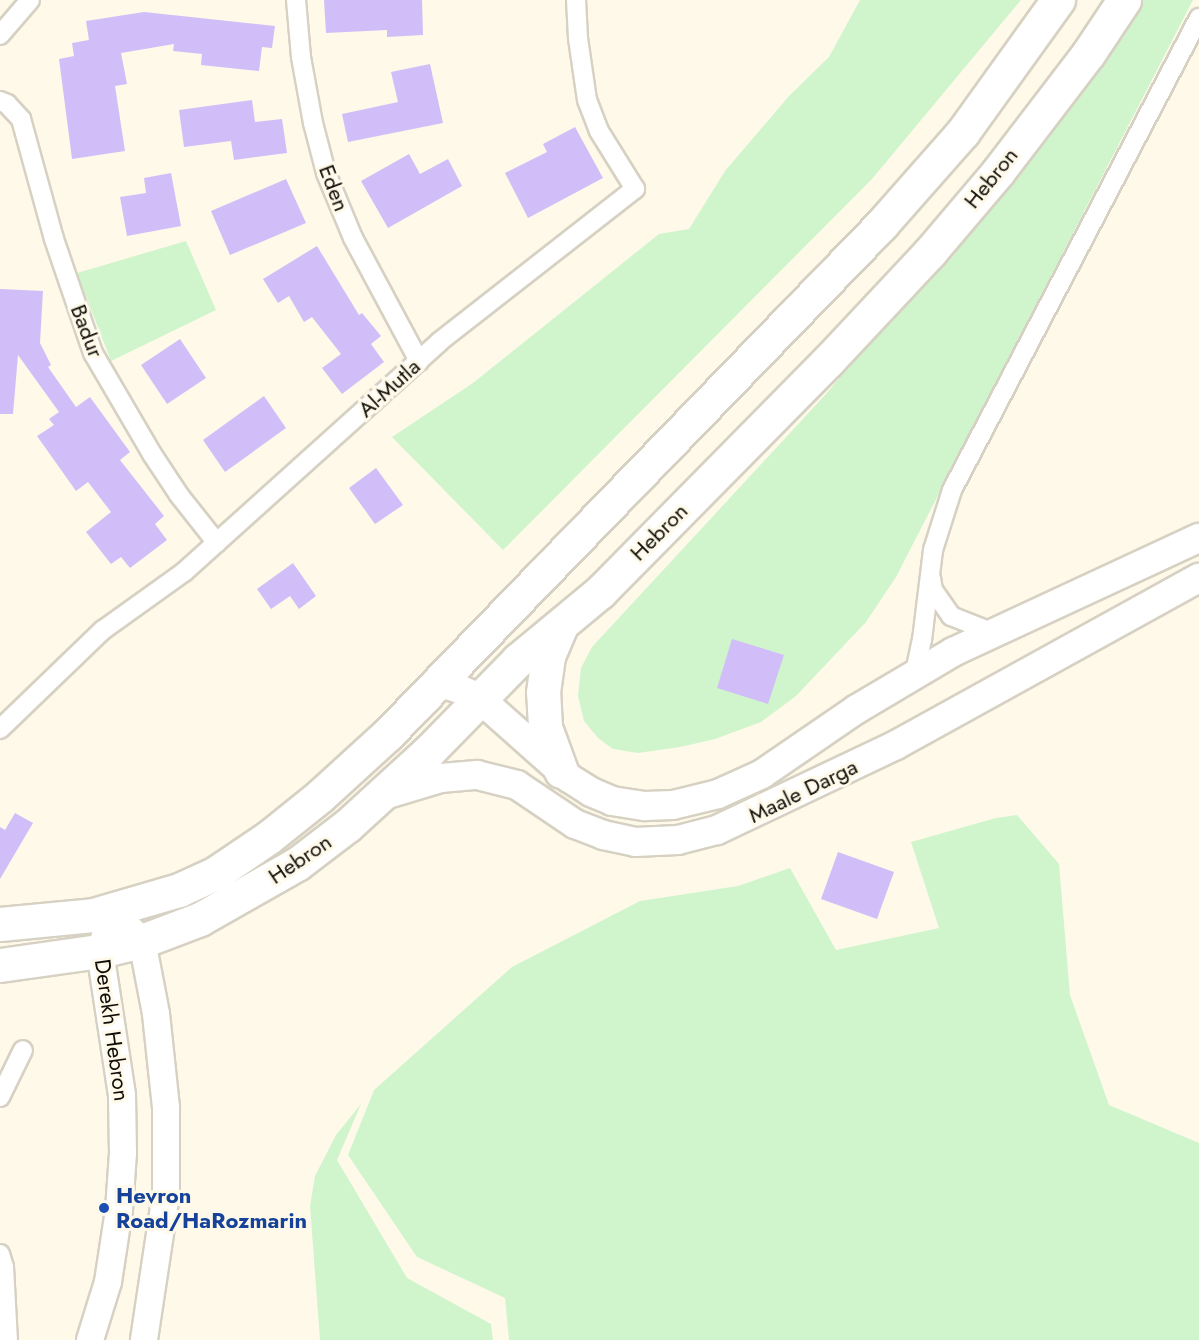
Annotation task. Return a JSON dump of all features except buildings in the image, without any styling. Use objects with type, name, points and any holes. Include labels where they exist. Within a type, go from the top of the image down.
[{"type":"highway","name":"Hebron","points":[[0,924],[55,920],[113,911],[179,890],[216,873],[269,837],[352,768],[921,182],[1000,83],[1058,0]]},
{"type":"highway","name":"Hebron","points":[[0,965],[100,951],[142,941],[200,919],[297,864],[348,825],[382,795],[518,660],[600,592],[820,369],[930,252],[997,173],[1089,54],[1124,0]]},
{"type":"highway","points":[[561,771],[546,727],[543,692],[548,656],[562,624]]},
{"type":"main road","name":"Maale Darga","points":[[436,682],[457,688],[478,698],[561,771],[591,792],[612,801],[645,806],[673,805],[718,794],[762,774],[915,672],[991,632],[1199,538]]},
{"type":"main road","name":"Maale Darga","points":[[382,795],[441,777],[477,775],[517,785],[575,824],[603,835],[635,842],[678,840],[717,831],[896,745],[1199,578]]},
{"type":"main road","name":"Derekh Hebron","points":[[90,1340],[108,1282],[119,1210],[123,1153],[122,1095],[100,951],[113,911],[142,941],[162,1055],[167,1148],[161,1239],[144,1340]]},
{"type":"street","points":[[0,35],[30,0]]},
{"type":"street","name":"Eden","points":[[296,0],[303,68],[313,123],[327,173],[353,238],[419,361]]},
{"type":"street","name":"Al-Mutla","points":[[0,729],[103,630],[184,572],[439,342],[635,189],[599,131],[587,99],[578,38],[576,0]]},
{"type":"street","points":[[915,672],[922,640],[930,571],[939,528],[952,490],[1199,18]]},
{"type":"street","name":"Badur","points":[[0,101],[7,104],[21,119],[54,239],[93,353],[152,454],[179,495],[217,543]]},
{"type":"street","points":[[930,571],[933,590],[951,616],[991,632]]},
{"type":"street","points":[[0,1097],[23,1050]]},
{"type":"street","points":[[0,1254],[4,1267],[9,1340]]},
{"type":"green space","points":[[860,0],[1021,0],[872,179],[503,550],[392,437],[473,383],[659,234],[689,229],[725,171],[789,96],[829,57]]},
{"type":"green space","points":[[1143,0],[1193,0],[896,577],[866,622],[796,696],[761,722],[715,739],[680,747],[638,753],[613,749],[598,738],[584,721],[578,696],[581,668],[592,647],[826,394],[1073,100],[1114,46]]},
{"type":"green space","points":[[186,241],[216,310],[111,361],[77,273]]},
{"type":"green space","points":[[1017,815],[1059,864],[1070,995],[1109,1105],[1199,1143],[1199,1340],[509,1340],[505,1298],[417,1257],[348,1155],[374,1090],[512,967],[640,901],[738,886],[790,868],[836,950],[939,928],[911,842],[996,818]]},
{"type":"green space","points":[[361,1104],[337,1160],[407,1278],[491,1324],[493,1340],[320,1340],[310,1206],[315,1176],[336,1135]]},
{"type":"place","name":"Hevron Road/HaRozmarin","points":[[104,1208]]}]
